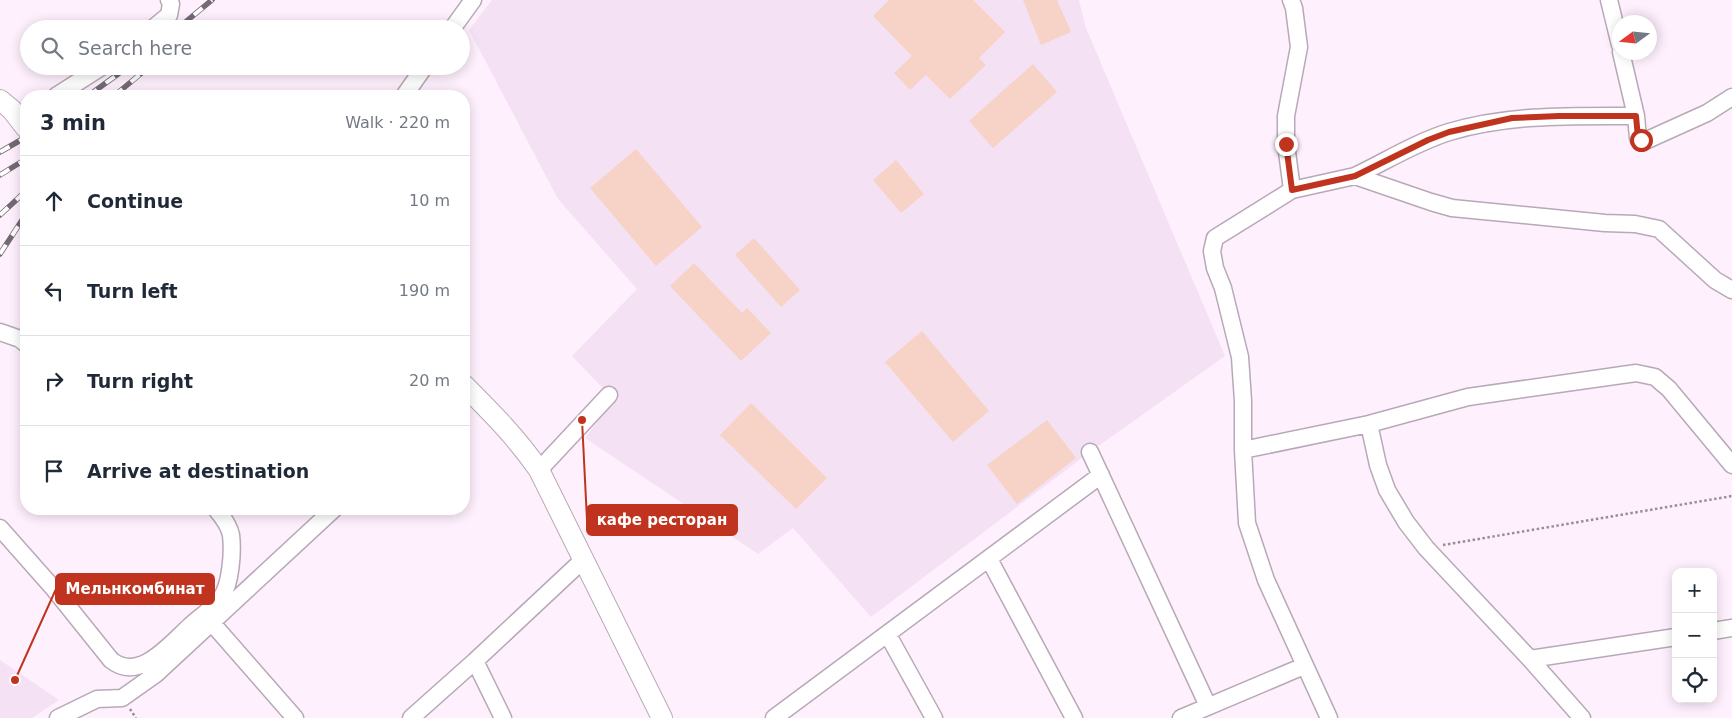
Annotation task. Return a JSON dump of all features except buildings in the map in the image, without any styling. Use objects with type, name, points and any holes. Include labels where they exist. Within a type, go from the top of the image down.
[{"type":"main road","points":[[13,105],[20,117]]},
{"type":"main road","points":[[470,391],[500,420],[521,445],[538,470],[662,718]]},
{"type":"street","points":[[163,20],[169,15],[171,4],[169,0]]},
{"type":"street","points":[[458,20],[472,0]]},
{"type":"street","points":[[1292,0],[1298,47],[1286,116],[1286,144],[1292,190]]},
{"type":"street","points":[[1609,0],[1613,15]]},
{"type":"street","points":[[1623,60],[1636,116],[1638,138],[1645,141],[1707,113],[1732,97]]},
{"type":"street","points":[[65,90],[89,75]]},
{"type":"street","points":[[408,90],[419,75]]},
{"type":"street","points":[[1329,718],[1328,712],[1304,666],[1266,580],[1247,524],[1242,450],[1243,401],[1240,357],[1223,288],[1215,268],[1212,251],[1215,238],[1292,190],[1355,176],[1428,140],[1449,132],[1512,118],[1636,116]]},
{"type":"street","points":[[1355,176],[1452,208],[1653,227],[1659,229],[1716,280],[1732,290]]},
{"type":"street","points":[[0,332],[20,339]]},
{"type":"street","points":[[1242,450],[1369,424],[1468,397],[1604,376],[1636,373],[1655,377],[1669,389],[1732,465]]},
{"type":"street","points":[[538,470],[609,395]]},
{"type":"street","points":[[1369,424],[1378,465],[1387,490],[1406,522],[1426,548],[1530,659],[1582,718]]},
{"type":"street","points":[[1090,452],[1208,706]]},
{"type":"street","points":[[774,718],[1101,475]]},
{"type":"street","points":[[0,528],[54,589],[111,660],[118,666],[137,667],[152,660],[221,598],[229,579],[231,551],[230,534],[221,515]]},
{"type":"street","points":[[58,718],[97,699],[122,698],[167,665],[327,515]]},
{"type":"street","points":[[411,718],[584,559]]},
{"type":"street","points":[[989,559],[1074,718]]},
{"type":"street","points":[[211,622],[295,718]]},
{"type":"street","points":[[1717,630],[1732,628]]},
{"type":"street","points":[[888,635],[934,718]]},
{"type":"street","points":[[1530,659],[1672,637]]},
{"type":"street","points":[[475,661],[503,718]]},
{"type":"street","points":[[1181,718],[1304,666]]},
{"type":"path","points":[[1426,548],[1732,496]]},
{"type":"shaded area","points":[[492,0],[1079,0],[1086,28],[1225,356],[1090,452],[871,617],[793,528],[758,554],[585,438],[614,400],[572,356],[637,289],[558,199],[470,29]]},
{"type":"shaded area","points":[[0,660],[59,700],[32,718],[0,718]]},
{"type":"railway","points":[[188,20],[212,0]]},
{"type":"railway","points":[[96,90],[117,75]]},
{"type":"railway","points":[[121,90],[139,75]]},
{"type":"railway","points":[[0,152],[20,140]]},
{"type":"railway","points":[[0,175],[20,163]]},
{"type":"railway","points":[[0,215],[20,197]]},
{"type":"railway","points":[[0,254],[20,223]]},
{"type":"place","name":"кафе ресторан","points":[[582,420]]},
{"type":"place","name":"Мельнкомбинат","points":[[15,680]]},
{"type":"route","points":[[1286,144],[1292,190],[1355,176],[1428,140],[1449,132],[1512,118],[1636,116],[1638,138],[1641,140]]}]
